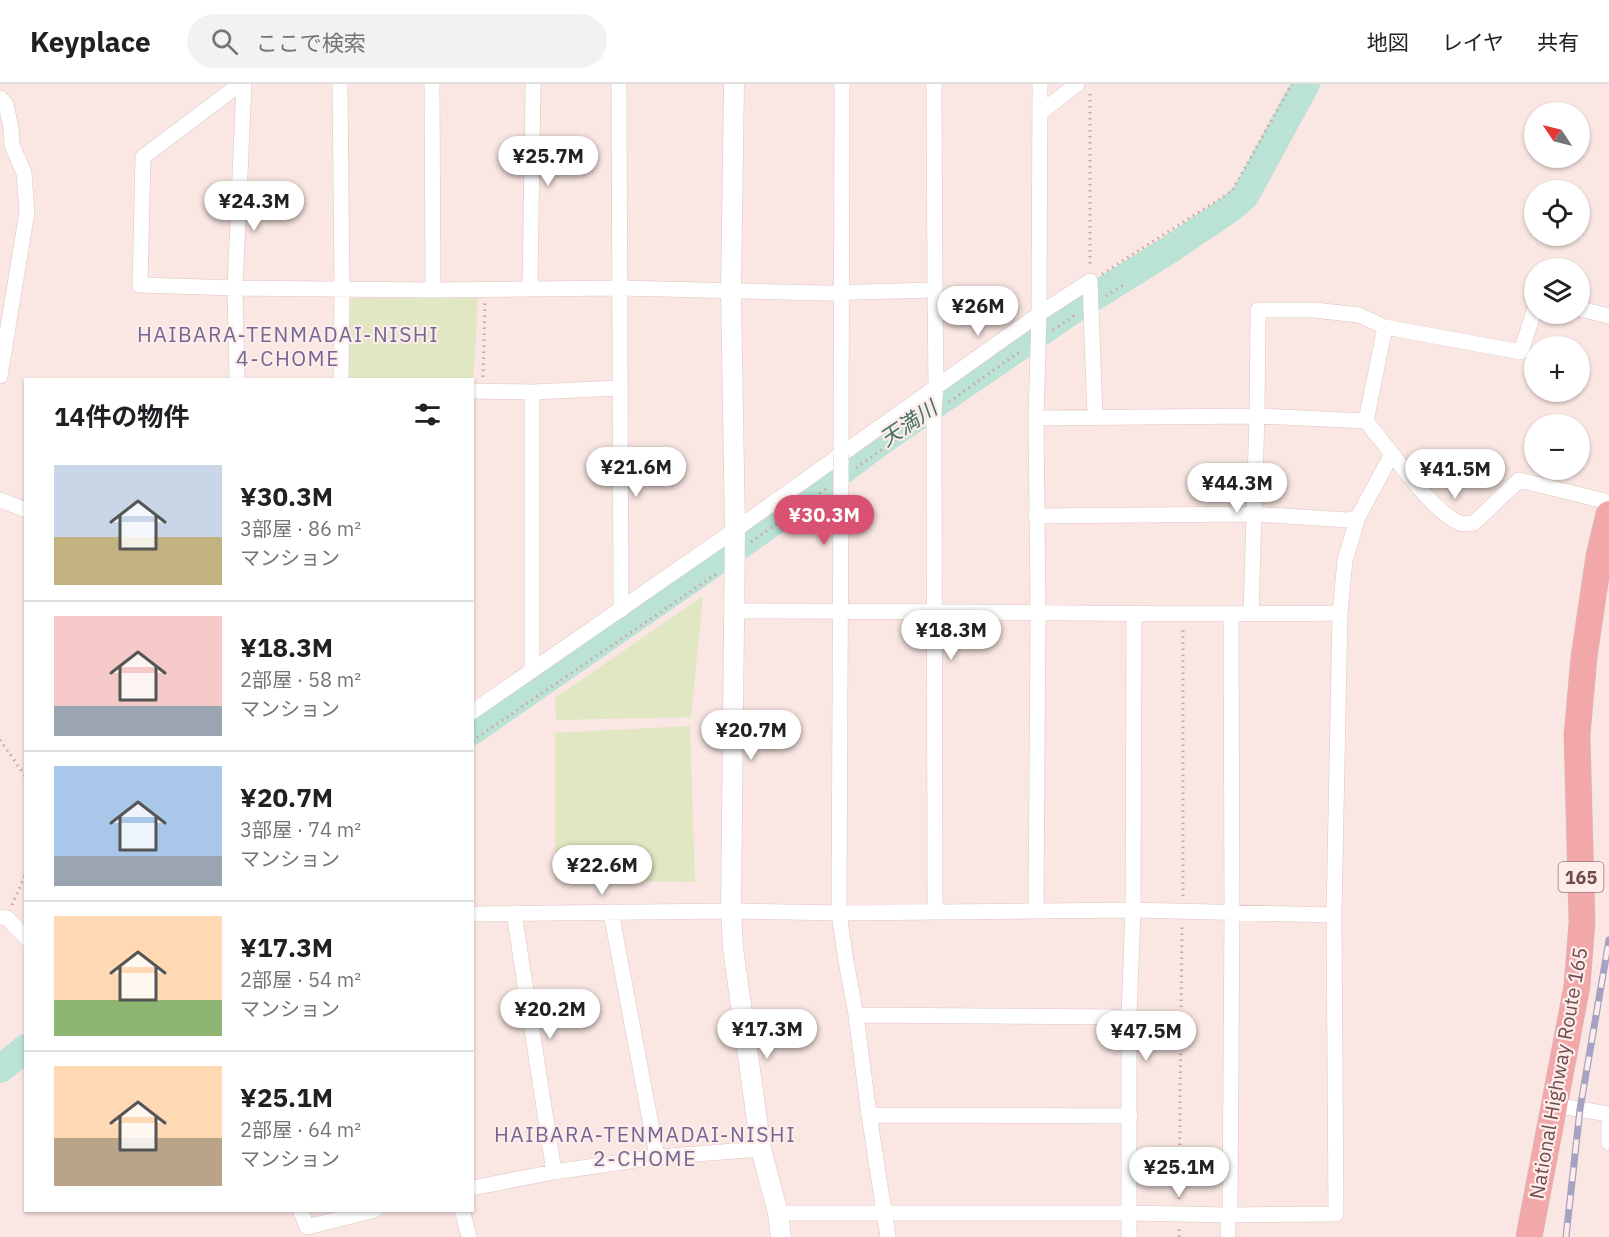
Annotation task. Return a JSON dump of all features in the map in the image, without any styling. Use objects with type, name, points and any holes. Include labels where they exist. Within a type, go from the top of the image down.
[{"type":"highway","name":"National Highway Route 165","points":[[1529,1237],[1577,986],[1582,922],[1577,735],[1584,657],[1604,557],[1609,514]]},
{"type":"street","points":[[242,84],[143,157],[140,285],[433,290],[620,288],[731,292],[935,290]]},
{"type":"street","points":[[237,378],[235,288],[242,84]]},
{"type":"street","points":[[340,84],[341,378]]},
{"type":"street","points":[[432,84],[433,290]]},
{"type":"street","points":[[530,289],[533,84]]},
{"type":"street","points":[[619,84],[621,609]]},
{"type":"street","points":[[734,84],[731,292],[735,561],[731,911],[761,1149],[778,1213],[781,1237]]},
{"type":"street","points":[[842,84],[839,913],[888,1237]]},
{"type":"street","points":[[934,84],[935,911]]},
{"type":"street","points":[[1036,910],[1038,612],[1036,418],[1040,84]]},
{"type":"street","points":[[1040,113],[1077,84]]},
{"type":"street","points":[[0,99],[6,104],[12,145],[24,172],[27,212],[0,376]]},
{"type":"street","points":[[474,711],[735,530],[1039,314],[1090,281]]},
{"type":"street","points":[[1090,281],[1095,417]]},
{"type":"street","points":[[1251,614],[1258,310],[1314,310],[1359,315],[1385,327],[1521,352],[1530,324]]},
{"type":"street","points":[[1590,311],[1609,316]]},
{"type":"street","points":[[1366,421],[1385,327]]},
{"type":"street","points":[[478,392],[619,388]]},
{"type":"street","points":[[532,392],[532,671]]},
{"type":"street","points":[[1036,418],[1257,416],[1366,421],[1420,489],[1445,513],[1461,524],[1474,523],[1519,480],[1609,502]]},
{"type":"street","points":[[778,1213],[1336,1214],[1334,915],[1340,613],[1345,560],[1358,517],[1392,454]]},
{"type":"street","points":[[0,500],[24,509]]},
{"type":"street","points":[[1036,516],[1253,514],[1348,520],[1358,517]]},
{"type":"street","points":[[733,611],[1340,613]]},
{"type":"street","points":[[1130,1237],[1129,1017],[1133,910],[1134,614]]},
{"type":"street","points":[[1228,1237],[1232,913],[1231,614]]},
{"type":"street","points":[[474,914],[1133,910],[1334,915]]},
{"type":"street","points":[[611,912],[657,1157]]},
{"type":"street","points":[[514,913],[554,1172]]},
{"type":"street","points":[[3,918],[24,936]]},
{"type":"street","points":[[856,1015],[1129,1017]]},
{"type":"street","points":[[1554,1105],[1609,1114],[1609,1143]]},
{"type":"street","points":[[869,1115],[1130,1116]]},
{"type":"street","points":[[474,1188],[554,1172],[657,1157],[761,1149]]},
{"type":"street","points":[[301,1212],[307,1227],[367,1212]]},
{"type":"street","points":[[463,1212],[469,1237]]},
{"type":"path","points":[[1089,84],[1090,281]]},
{"type":"path","points":[[1090,281],[1232,191],[1292,84]]},
{"type":"path","points":[[478,392],[485,289]]},
{"type":"path","points":[[474,740],[735,561]]},
{"type":"path","points":[[0,740],[24,774]]},
{"type":"path","points":[[3,918],[24,877]]},
{"type":"green space","points":[[351,298],[478,298],[473,378],[348,378]]},
{"type":"green space","points":[[703,596],[691,717],[556,720],[555,698]]},
{"type":"green space","points":[[690,726],[695,882],[555,880],[555,733]]},
{"type":"waterway","name":"天満川","points":[[474,730],[769,525],[883,440],[1076,308],[1230,209],[1245,196],[1306,84]]},
{"type":"waterway","name":"天満川","points":[[0,1069],[24,1050]]},
{"type":"railway","points":[[1566,1237],[1580,1109],[1609,940]]},
{"type":"district","name":"HAIBARA-TENMADAI-NISHI 4-CHOME","points":[[288,346]]},
{"type":"district","name":"HAIBARA-TENMADAI-NISHI 2-CHOME","points":[[645,1146]]}]
